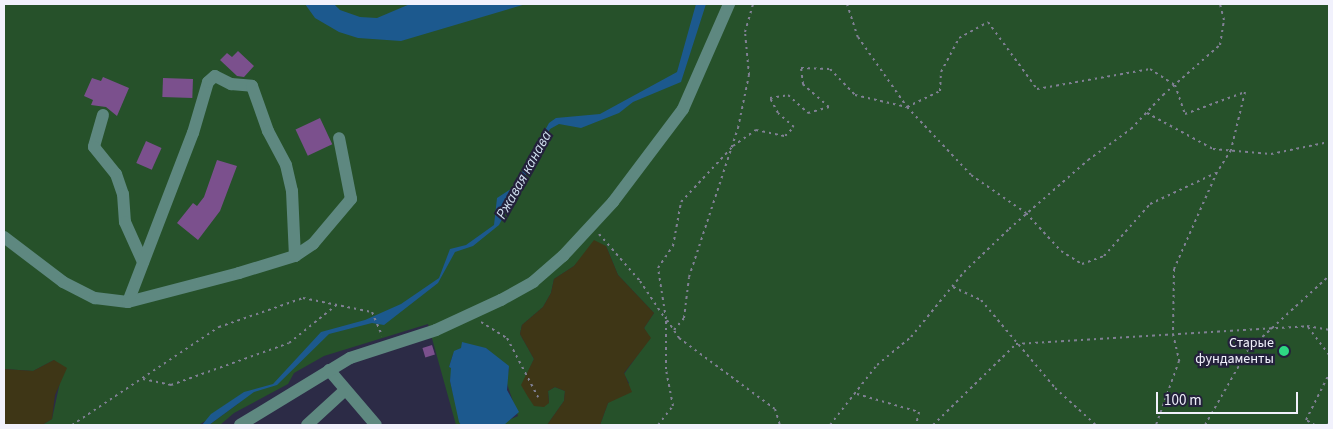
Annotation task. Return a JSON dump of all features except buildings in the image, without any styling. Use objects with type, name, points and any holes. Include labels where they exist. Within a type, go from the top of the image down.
[{"type":"street","points":[[240,425],[329,370],[386,345],[436,330],[470,315],[532,282],[592,226],[631,181],[683,109],[729,4]]},
{"type":"street","points":[[128,302],[193,133],[208,82],[215,76],[231,84],[252,86],[268,131],[286,165],[292,191],[295,256]]},
{"type":"street","points":[[103,116],[94,147],[116,174],[123,194],[125,222],[143,262]]},
{"type":"street","points":[[4,237],[63,282],[95,298],[128,302],[295,256],[313,244],[351,199],[350,180],[339,138]]},
{"type":"street","points":[[329,370],[376,425]]},
{"type":"street","points":[[307,425],[345,390]]},
{"type":"path","points":[[674,330],[684,318],[689,277],[732,146],[749,76],[745,32],[752,4]]},
{"type":"path","points":[[847,4],[858,37],[907,107],[971,175],[1026,214],[1062,251],[1082,264],[1104,256],[1150,204],[1217,172]]},
{"type":"path","points":[[830,425],[857,394],[877,365],[911,337],[953,287],[1026,214],[1146,113],[1175,84],[1220,45],[1224,20],[1220,4]]},
{"type":"path","points":[[658,425],[673,406],[666,369],[666,319],[658,268],[673,246],[680,202],[732,146],[756,130],[785,136],[794,127],[778,113],[770,98],[788,95],[808,113],[830,107],[803,84],[801,68],[830,69],[856,95],[907,107],[940,91],[941,72],[959,38],[988,22],[1037,89],[1150,69],[1175,84],[1185,114],[1245,92],[1231,150],[1217,172],[1174,268],[1172,334],[1179,361],[1156,425]]},
{"type":"path","points":[[1146,113],[1212,149],[1271,154],[1329,142]]},
{"type":"path","points":[[592,226],[640,281],[679,338],[775,409],[780,425]]},
{"type":"path","points":[[1205,425],[1248,350],[1329,276]]},
{"type":"path","points":[[953,287],[982,300],[1016,344],[1055,388],[1096,425]]},
{"type":"path","points":[[72,425],[219,327],[303,298],[339,303],[372,312],[386,345]]},
{"type":"path","points":[[143,379],[171,385],[290,343],[339,303]]},
{"type":"path","points":[[470,315],[506,338],[538,397]]},
{"type":"path","points":[[1307,326],[1329,355]]},
{"type":"path","points":[[933,425],[1016,344],[1307,326],[1329,330]]},
{"type":"path","points":[[1315,425],[1306,420],[1329,374]]},
{"type":"path","points":[[857,394],[919,412],[916,425]]},
{"type":"green space","points":[[4,4],[1329,4],[1329,425],[600,425],[608,403],[629,383],[624,374],[650,338],[644,328],[654,313],[618,275],[606,246],[582,257],[574,266],[554,279],[551,293],[543,307],[522,325],[520,334],[534,359],[528,372],[549,403],[548,391],[555,387],[565,391],[564,401],[547,425],[504,425],[504,422],[518,416],[506,381],[509,369],[486,348],[461,348],[453,354],[449,367],[452,368],[450,381],[461,425],[456,425],[428,324],[324,356],[294,373],[288,384],[234,413],[220,425],[209,425],[239,403],[198,425],[42,425],[52,419],[60,382],[54,360],[33,371],[4,369]]},
{"type":"sand","points":[[594,240],[606,246],[618,275],[654,313],[644,328],[651,338],[624,373],[632,392],[608,403],[600,425],[547,425],[564,401],[565,391],[555,387],[548,391],[549,403],[544,407],[534,406],[528,397],[521,385],[534,359],[520,334],[522,325],[543,307],[551,293],[554,279],[574,266]]},
{"type":"sand","points":[[54,360],[67,368],[55,395],[52,419],[42,425],[4,425],[4,369],[33,371]]},
{"type":"water","points":[[305,4],[334,4],[340,10],[360,17],[377,18],[410,4],[526,4],[401,41],[358,38],[339,32],[315,18]]},
{"type":"water","name":"Ржавая канава","points":[[696,4],[706,4],[681,82],[633,102],[619,113],[581,128],[559,124],[550,129],[499,225],[473,246],[455,252],[438,283],[384,325],[372,323],[329,334],[277,385],[254,392],[209,425],[202,425],[211,414],[244,392],[273,384],[321,332],[365,320],[401,304],[439,278],[450,249],[466,245],[494,225],[497,198],[514,187],[549,123],[556,118],[600,114],[677,72]]},
{"type":"water","points":[[462,342],[486,348],[509,366],[507,390],[519,412],[504,425],[461,425],[459,422],[450,381],[451,368],[449,367],[454,351],[461,348]]},
{"type":"place","name":"Старые фундаменты","points":[[1284,351]]}]
